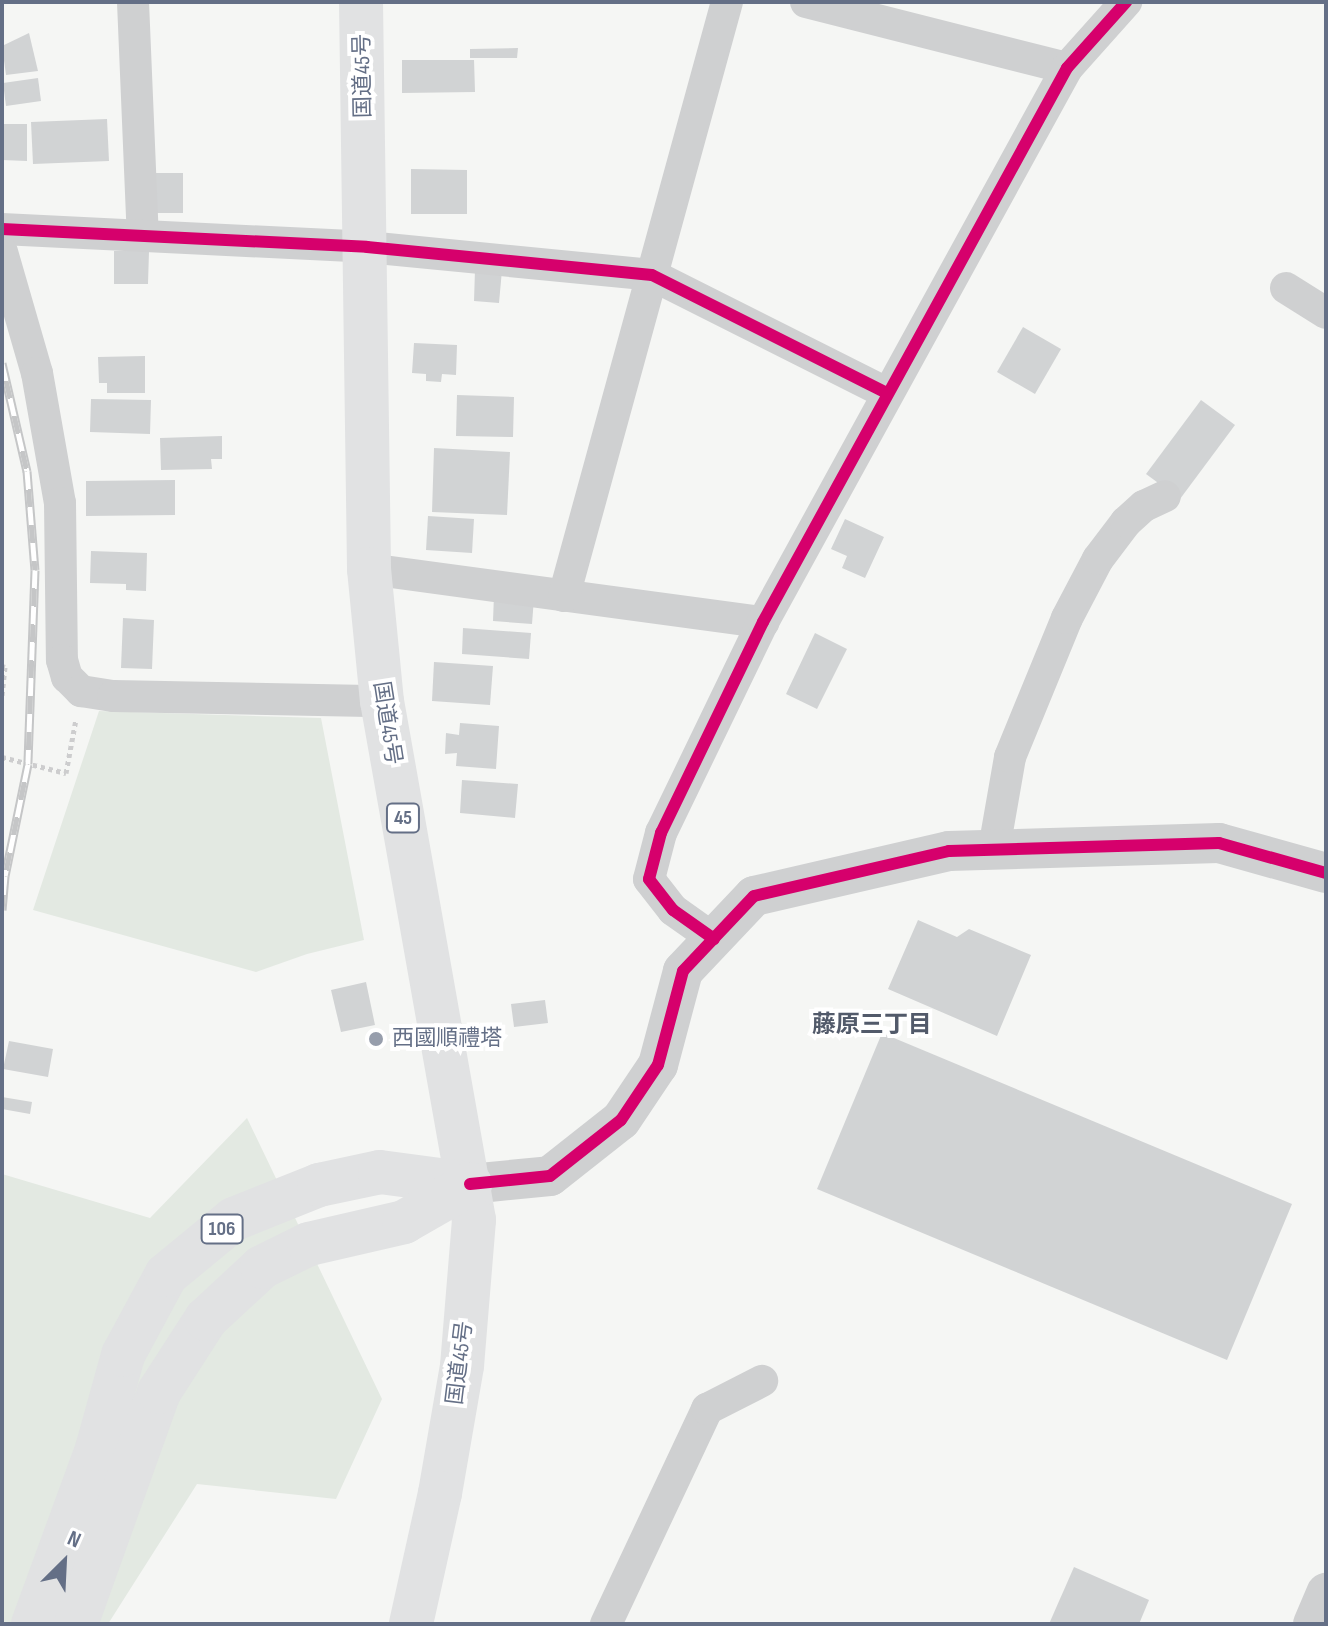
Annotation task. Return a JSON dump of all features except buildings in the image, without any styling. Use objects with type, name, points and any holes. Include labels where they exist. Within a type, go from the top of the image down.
[{"type":"highway","name":"国道45号","points":[[361,2],[367,247],[369,569],[382,701],[474,1220],[462,1366],[440,1493],[411,1624]]},
{"type":"highway","name":"106","points":[[33,1624],[97,1449],[123,1355],[166,1275],[234,1219],[319,1185],[380,1172],[470,1184]]},
{"type":"highway","name":"106","points":[[76,1624],[159,1392],[206,1319],[262,1267],[309,1244],[404,1222],[470,1184]]},
{"type":"street","points":[[133,2],[143,236]]},
{"type":"street","points":[[564,596],[727,2]]},
{"type":"street","points":[[806,2],[1067,68]]},
{"type":"street","points":[[714,939],[673,910],[649,879],[661,833],[763,622],[1067,68],[1126,2]]},
{"type":"street","points":[[2,229],[367,247],[652,275],[887,393]]},
{"type":"street","points":[[2,252],[43,402],[60,503],[62,660],[67,677],[81,691],[113,696],[382,701]]},
{"type":"street","points":[[1286,288],[1326,313]]},
{"type":"street","points":[[994,849],[1010,757],[1067,618],[1098,559],[1126,522],[1144,506],[1165,496]]},
{"type":"street","points":[[369,569],[763,622]]},
{"type":"street","points":[[470,1184],[550,1176],[621,1120],[658,1065],[683,971],[754,896],[949,851],[994,849],[1219,843],[1326,873]]},
{"type":"street","points":[[606,1624],[707,1409],[762,1381]]},
{"type":"street","points":[[1313,1624],[1326,1593]]},
{"type":"path","points":[[2,666],[5,667],[2,698]]},
{"type":"path","points":[[2,757],[66,773],[81,691]]},
{"type":"shaded area","points":[[99,711],[321,718],[364,940],[307,954],[256,972],[33,910]]},
{"type":"shaded area","points":[[247,1118],[382,1399],[336,1499],[197,1484],[108,1624],[2,1624],[2,1174],[150,1218]]},
{"type":"railway","points":[[2,363],[27,471],[35,570],[28,764],[5,876],[2,910]]},
{"type":"cycle path","points":[[714,939],[673,910],[649,879],[661,833],[763,622],[1067,68],[1126,2]]},
{"type":"cycle path","points":[[2,229],[367,247],[652,275],[887,393]]},
{"type":"cycle path","points":[[470,1184],[550,1176],[621,1120],[658,1065],[683,971],[754,896],[949,851],[1219,843],[1326,873]]},
{"type":"place","name":"西國順禮塔","points":[[376,1039]]},
{"type":"district","name":"藤原三丁目","points":[[872,1025]]}]
